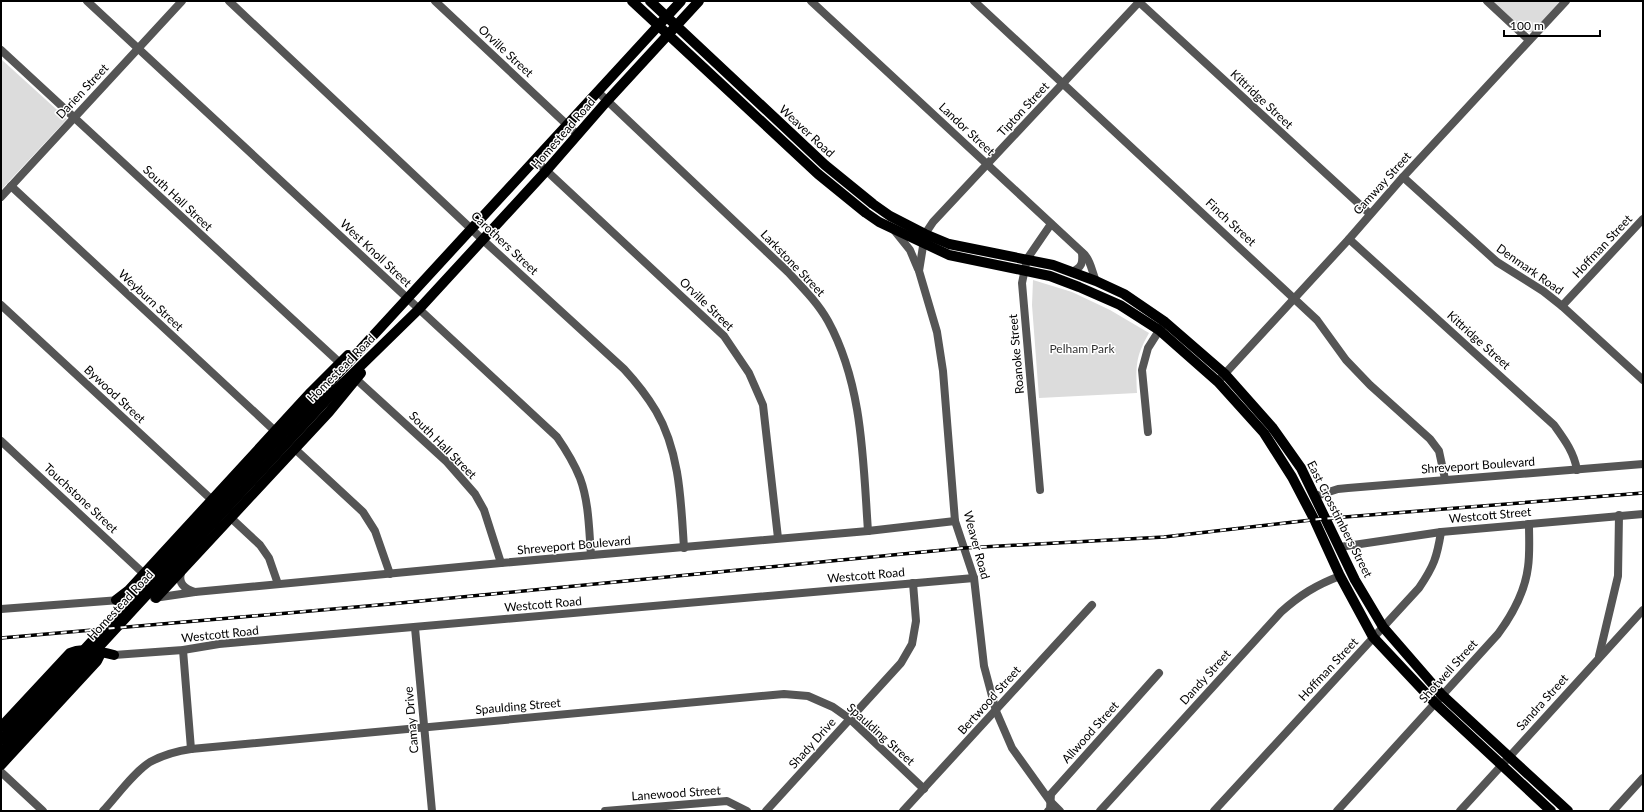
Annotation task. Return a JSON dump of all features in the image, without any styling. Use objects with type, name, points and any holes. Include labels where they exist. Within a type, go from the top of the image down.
[{"type":"main road","name":"Weaver Road","points":[[632,1],[818,174],[866,213],[892,229],[924,239]]},
{"type":"main road","name":"Weaver Road","points":[[650,1],[825,165],[873,204],[924,239]]},
{"type":"main road","name":"Homestead Road","points":[[1,753],[221,509],[376,332],[681,1]]},
{"type":"main road","name":"Homestead Road","points":[[1,740],[331,395],[419,309],[699,1]]},
{"type":"main road","points":[[797,154],[805,146]]},
{"type":"main road","name":"East Crosstimbers Street","points":[[924,239],[1053,265],[1096,281],[1124,294],[1162,326],[1225,374],[1272,427],[1302,468],[1355,580],[1383,627],[1442,696],[1568,811]]},
{"type":"main road","name":"East Crosstimbers Street","points":[[924,239],[949,255],[1050,276],[1120,305],[1162,326],[1218,382],[1264,433],[1292,477],[1314,519],[1340,576],[1374,637],[1435,704],[1551,811]]},
{"type":"main road","points":[[156,598],[180,573],[221,509],[275,431],[340,363],[376,332]]},
{"type":"main road","points":[[116,600],[130,595],[144,574],[295,449],[356,379],[385,342]]},
{"type":"main road","points":[[1,727],[70,653],[77,651],[97,656],[114,655]]},
{"type":"main road","points":[[1,765],[97,656]]},
{"type":"street","name":"West Knoll Street","points":[[87,1],[407,298],[541,420],[557,437],[572,460],[580,479],[588,513],[591,555]]},
{"type":"street","name":"Darien Street","points":[[1,197],[182,1]]},
{"type":"street","name":"Carothers Street","points":[[229,1],[483,240],[624,370],[639,387],[656,411],[672,446],[680,490],[684,548]]},
{"type":"street","name":"Orville Street","points":[[434,1],[578,135]]},
{"type":"street","name":"Landor Street","points":[[811,1],[1090,260],[1091,271],[1096,281]]},
{"type":"street","name":"Finch Street","points":[[974,1],[1317,320],[1346,360],[1370,385],[1430,439],[1439,451],[1445,480]]},
{"type":"street","points":[[1487,1],[1530,40]]},
{"type":"street","name":"Camway Street","points":[[1218,382],[1294,297],[1349,239],[1403,177],[1566,1]]},
{"type":"street","name":"Tipton Street","points":[[924,239],[933,222],[1139,2]]},
{"type":"street","name":"Kittridge Street","points":[[1139,2],[1370,214]]},
{"type":"street","name":"South Hall Street","points":[[1,50],[340,363]]},
{"type":"street","name":"Larkstone Street","points":[[598,92],[788,272],[815,302],[828,321],[840,345],[850,373],[855,399],[862,447],[868,531]]},
{"type":"street","name":"Orville Street","points":[[535,160],[724,336],[749,373],[763,405],[778,538]]},
{"type":"street","name":"Denmark Road","points":[[1403,177],[1497,262],[1562,306],[1643,380]]},
{"type":"street","name":"Weyburn Street","points":[[11,186],[275,431]]},
{"type":"street","name":"Hoffman Street","points":[[1562,306],[1643,220]]},
{"type":"street","name":"Roanoke Street","points":[[1040,490],[1022,283],[1027,259],[1051,224]]},
{"type":"street","points":[[892,229],[910,250],[919,271]]},
{"type":"street","name":"Weaver Road","points":[[924,239],[919,271],[937,332],[943,371],[955,521],[974,578],[984,666],[996,711],[1012,748],[1050,801],[1060,811]]},
{"type":"street","name":"Kittridge Street","points":[[1349,239],[1554,425],[1566,441],[1575,459],[1577,470]]},
{"type":"street","points":[[1072,272],[1082,266],[1082,253]]},
{"type":"street","name":"Bywood Street","points":[[1,305],[260,544],[269,558],[278,584]]},
{"type":"street","points":[[1148,432],[1142,370],[1148,348],[1162,326]]},
{"type":"street","name":"South Hall Street","points":[[356,379],[447,462],[475,494],[484,510],[501,563]]},
{"type":"street","name":"Touchstone Street","points":[[1,441],[144,574]]},
{"type":"street","points":[[295,449],[363,512],[375,531],[390,574]]},
{"type":"street","name":"Shreveport Boulevard","points":[[1316,496],[1338,490],[1643,464]]},
{"type":"street","name":"Westcott Street","points":[[1340,547],[1441,532],[1643,514]]},
{"type":"street","points":[[1599,658],[1618,576],[1619,515]]},
{"type":"street","name":"Shreveport Boulevard","points":[[130,595],[156,598],[195,592],[278,584],[868,531],[955,521]]},
{"type":"street","name":"Shotwell Street","points":[[1337,811],[1498,634],[1508,619],[1521,593],[1528,567],[1529,524]]},
{"type":"street","name":"Hoffman Street","points":[[1214,811],[1419,588],[1432,569],[1441,532]]},
{"type":"street","points":[[180,573],[180,580],[184,587],[195,592]]},
{"type":"street","name":"Dandy Street","points":[[1100,811],[1281,612],[1299,596],[1317,585],[1340,576]]},
{"type":"street","name":"Westcott Road","points":[[114,655],[183,650],[219,644],[974,578]]},
{"type":"street","name":"Shady Drive","points":[[766,811],[901,663],[912,644],[916,621],[913,583]]},
{"type":"street","points":[[1,609],[116,600]]},
{"type":"street","name":"Bertwood Street","points":[[904,811],[1092,604]]},
{"type":"street","name":"Sandra Street","points":[[1460,811],[1643,610]]},
{"type":"street","name":"Camay Drive","points":[[415,628],[432,811]]},
{"type":"street","points":[[183,650],[191,749]]},
{"type":"street","name":"Allwood Street","points":[[1048,811],[1050,809],[1051,794],[1159,673]]},
{"type":"street","name":"Spaulding Street","points":[[103,811],[140,770],[150,762],[174,752],[191,749],[784,694],[808,696],[833,707],[850,720],[924,789]]},
{"type":"street","points":[[1,772],[43,811]]},
{"type":"street","points":[[1614,811],[1643,778]]},
{"type":"street","name":"Lanewood Street","points":[[605,811],[727,801],[747,811]]},
{"type":"green space","points":[[1491,1],[1562,1],[1533,32],[1526,32]]},
{"type":"green space","points":[[1,59],[67,119],[1,190]]},
{"type":"green space","name":"Pelham Park","points":[[1033,280],[1072,292],[1110,310],[1149,333],[1141,349],[1137,362],[1137,393],[1039,398],[1032,305]]},
{"type":"railway","points":[[1,638],[390,604],[964,548],[1164,537],[1320,519],[1643,493]]}]
